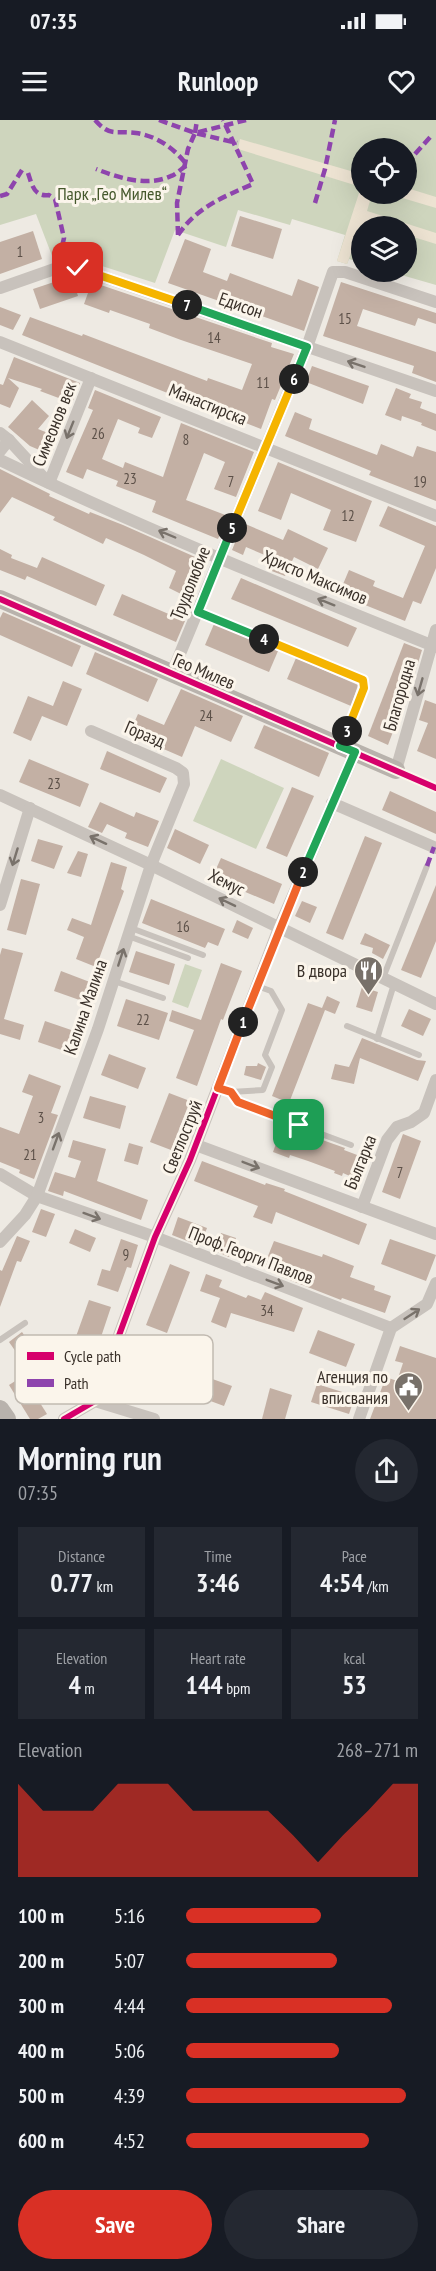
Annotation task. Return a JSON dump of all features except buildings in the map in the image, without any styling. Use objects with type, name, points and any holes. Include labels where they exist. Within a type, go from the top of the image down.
[{"type":"street","name":"Едисон","points":[[0,288],[69,266],[157,294],[436,391]]},
{"type":"street","name":"Трудолюбие","points":[[172,674],[307,347],[333,272],[345,272],[436,302]]},
{"type":"street","name":"Манастирска","points":[[0,342],[266,446],[436,516]]},
{"type":"street","name":"Симеонов век","points":[[49,483],[92,378]]},
{"type":"street","name":"Симеонов век","points":[[0,451],[4,437]]},
{"type":"street","name":"Христо Максимов","points":[[4,437],[49,483]]},
{"type":"street","name":"Христо Максимов","points":[[0,460],[220,558],[434,646]]},
{"type":"street","name":"Гео Милев","points":[[0,598],[396,770]]},
{"type":"street","name":"Благородна","points":[[396,770],[434,646],[436,630]]},
{"type":"street","name":"Горазд","points":[[91,731],[183,773]]},
{"type":"street","name":"Светлоструй","points":[[119,1335],[155,1237],[196,1144],[279,928],[333,803],[348,749]]},
{"type":"street","name":"Калина Малина","points":[[0,1242],[25,1215],[37,1196],[114,981],[151,865],[184,784],[183,773]]},
{"type":"street","name":"Хемус","points":[[0,795],[151,865],[436,1004]]},
{"type":"street","points":[[333,803],[436,848]]},
{"type":"street","points":[[0,905],[30,808]]},
{"type":"street","name":"Българка","points":[[362,1207],[387,1140],[397,1127],[411,1122],[424,1113],[436,1080]]},
{"type":"street","points":[[196,1144],[436,1234]]},
{"type":"street","name":"Проф. Георги Павлов","points":[[0,1174],[37,1196],[155,1237],[390,1328]]},
{"type":"street","points":[[359,1419],[390,1328],[427,1304],[436,1283]]},
{"type":"street","points":[[64,1419],[90,1404]]},
{"type":"street","points":[[105,1404],[154,1419]]},
{"type":"street","points":[[0,1409],[7,1419]]},
{"type":"lane","points":[[198,612],[363,680],[364,688],[348,749]]},
{"type":"lane","points":[[377,1039],[388,981],[427,866]]},
{"type":"lane","points":[[130,932],[203,956]]},
{"type":"lane","points":[[130,932],[188,958]]},
{"type":"lane","points":[[114,981],[163,998]]},
{"type":"lane","points":[[218,1088],[231,1092],[263,1090],[272,1067],[265,1056],[282,1010],[271,991],[257,986]]},
{"type":"lane","points":[[347,1026],[419,1055]]},
{"type":"lane","points":[[231,1092],[238,1102],[351,1144]]},
{"type":"lane","points":[[0,1340],[25,1323]]},
{"type":"green space","name":"Парк „Гео Милев“","points":[[0,120],[436,120],[436,285],[417,280],[417,216],[351,216],[351,260],[349,259],[347,264],[337,261],[345,235],[292,219],[290,225],[238,210],[226,247],[175,230],[155,283],[80,259],[69,258],[54,261],[36,214],[0,225]]},
{"type":"green space","points":[[221,759],[284,788],[256,849],[193,821]]},
{"type":"green space","points":[[185,964],[202,970],[188,1008],[172,1002]]},
{"type":"shaded area","points":[[240,139],[351,171],[351,184],[238,149]]},
{"type":"shaded area","points":[[417,191],[436,197],[436,208],[417,202]]},
{"type":"shaded area","points":[[355,204],[369,204],[367,211],[383,216],[352,216]]},
{"type":"shaded area","points":[[351,218],[351,253],[347,264],[337,261]]},
{"type":"shaded area","points":[[417,227],[436,233],[436,244],[417,238]]},
{"type":"marked path","points":[[95,120],[110,131],[136,133],[158,140],[171,148],[187,165],[173,175],[152,181],[133,180],[96,169]]},
{"type":"marked path","points":[[159,120],[195,133],[237,143]]},
{"type":"marked path","points":[[195,133],[197,120]]},
{"type":"marked path","points":[[178,235],[185,225],[202,210],[221,198],[253,184],[223,120]]},
{"type":"marked path","points":[[178,235],[177,203],[188,149],[195,133],[246,120]]},
{"type":"marked path","points":[[315,203],[335,120]]},
{"type":"marked path","points":[[417,152],[432,135]]},
{"type":"marked path","points":[[0,196],[7,194],[22,170]]},
{"type":"marked path","points":[[28,173],[32,186],[37,192],[55,199],[64,238],[57,268]]},
{"type":"marked path","points":[[427,866],[434,847]]},
{"type":"cycle path","points":[[0,599],[436,788]]},
{"type":"cycle path","points":[[119,1335],[155,1237],[190,1160],[279,928],[355,752]]},
{"type":"cycle path","points":[[64,1419],[90,1404]]},
{"type":"place","name":"В двора","points":[[368,996]]},
{"type":"place","name":"Агенция по вписвания","points":[[409,1412]]},
{"type":"route","points":[[78,268],[307,347],[198,612],[363,680],[364,688],[340,746],[355,752],[279,928],[218,1088],[231,1092],[238,1102],[299,1125]]}]
